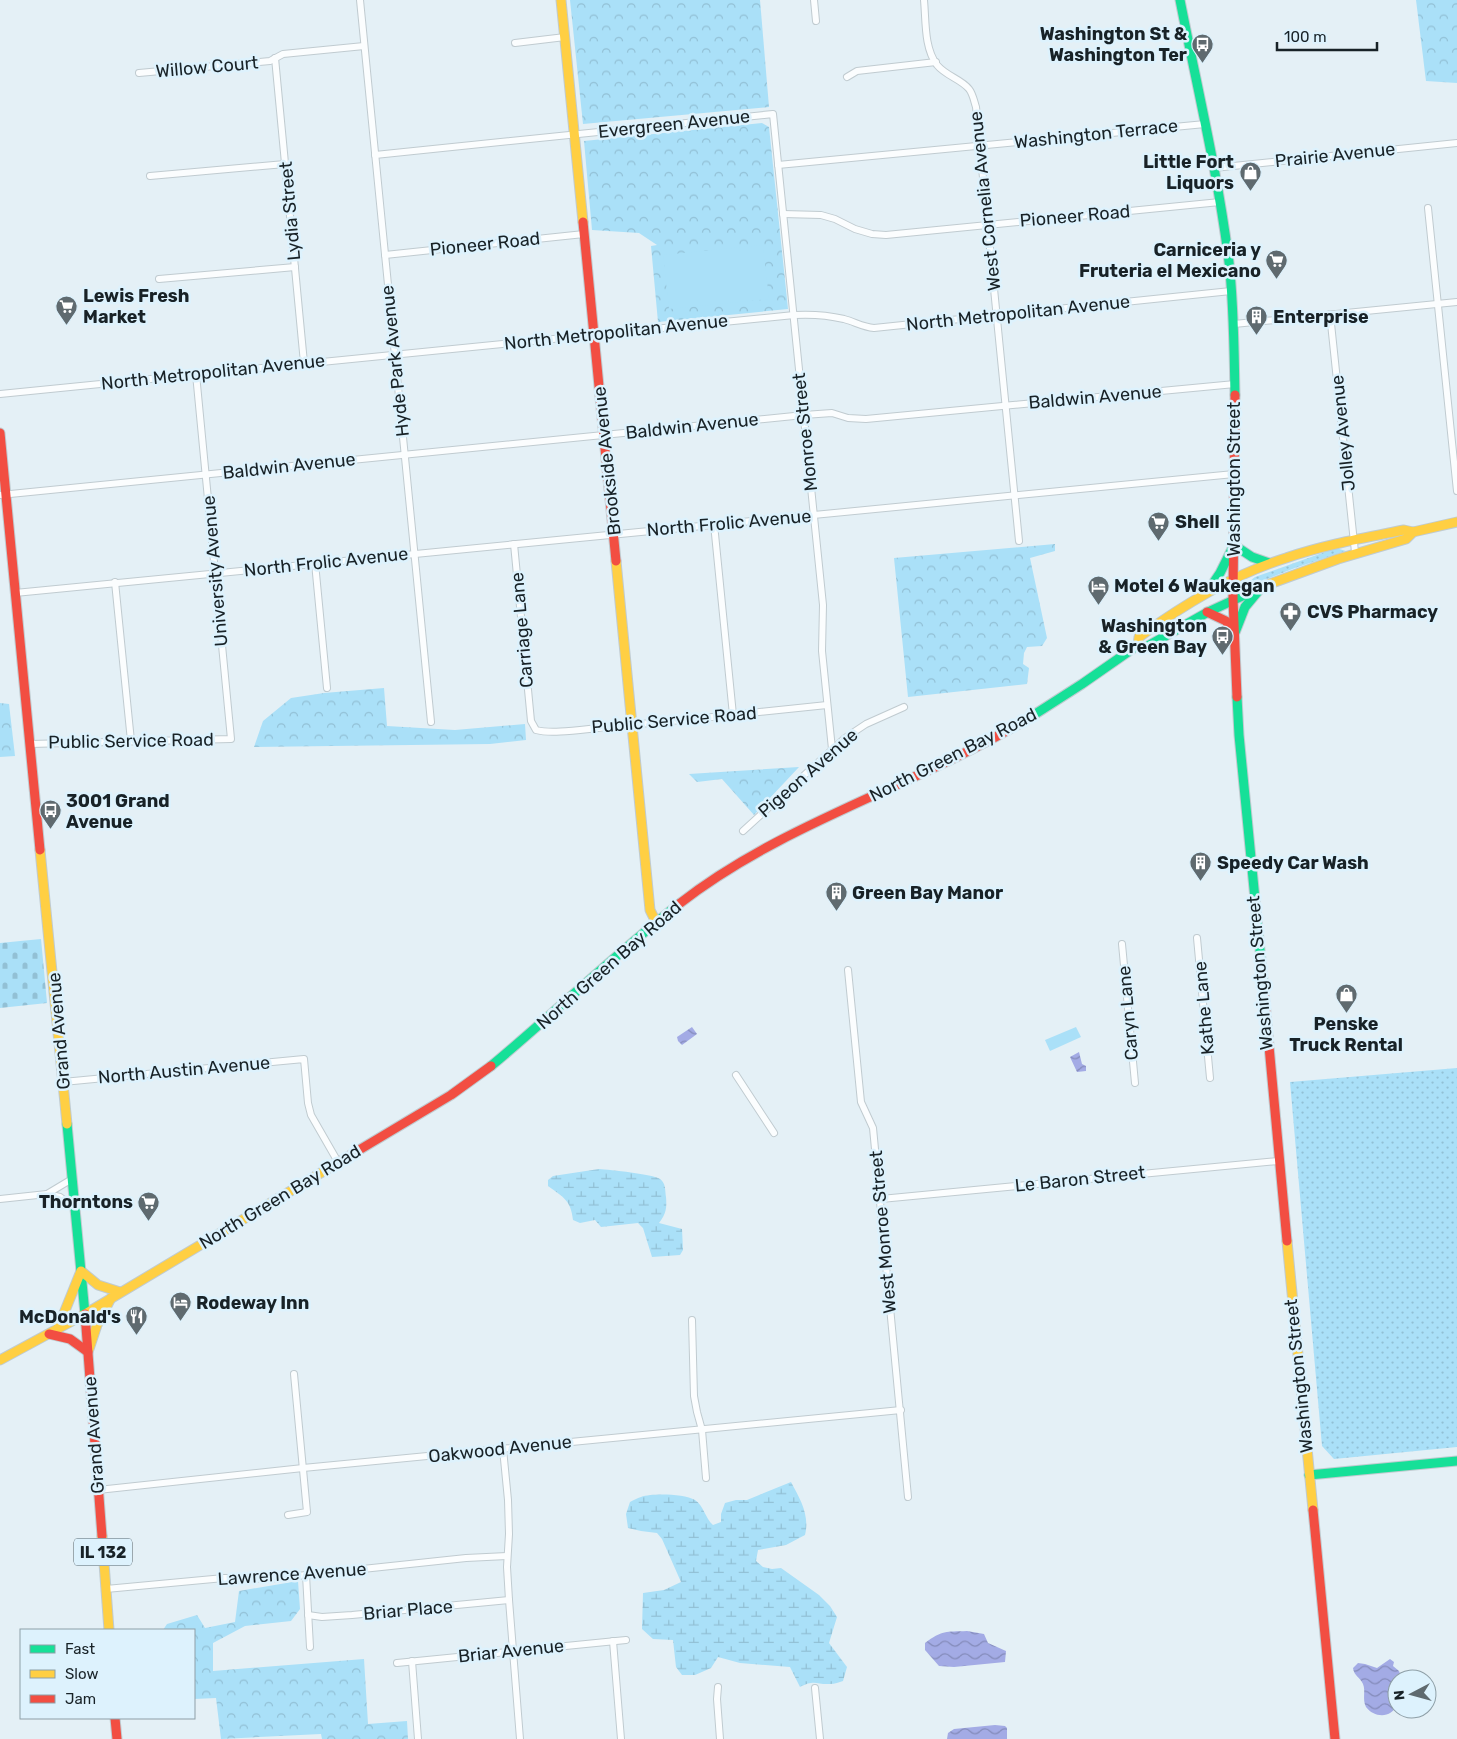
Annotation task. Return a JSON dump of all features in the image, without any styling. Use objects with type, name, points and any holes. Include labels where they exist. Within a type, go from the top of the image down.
[{"type":"main road","name":"Brookside Avenue","points":[[561,0],[649,904],[655,920]]},
{"type":"main road","name":"Washington Street","points":[[1180,0],[1214,168],[1229,263],[1234,324],[1233,599],[1238,720],[1278,1161],[1334,1739]]},
{"type":"main road","name":"Grand Avenue","points":[[0,434],[3,494],[15,593],[85,1314],[109,1629]]},
{"type":"main road","points":[[1138,645],[1140,637],[1178,610],[1206,593],[1269,563],[1297,554],[1404,530],[1413,532],[1457,522]]},
{"type":"main road","name":"North Green Bay Road","points":[[0,1360],[85,1314],[451,1095],[494,1065],[531,1034],[655,920],[716,877],[811,824],[985,743],[1051,704],[1138,645],[1146,647],[1181,625],[1284,576],[1355,552],[1406,539],[1413,532]]},
{"type":"main road","points":[[1206,593],[1220,572],[1234,545],[1252,557],[1269,563]]},
{"type":"main road","points":[[1234,635],[1245,607],[1264,585]]},
{"type":"main road","points":[[1207,612],[1217,615],[1226,621],[1234,635]]},
{"type":"main road","points":[[49,1334],[66,1337],[88,1352],[97,1325],[116,1295],[98,1285],[81,1271],[58,1329]]},
{"type":"main road","points":[[1309,1475],[1457,1461]]},
{"type":"main road","points":[[115,1719],[117,1739]]},
{"type":"street","name":"Hyde Park Avenue","points":[[360,0],[431,722]]},
{"type":"street","points":[[814,0],[816,21]]},
{"type":"street","name":"West Cornelia Avenue","points":[[924,0],[928,44],[936,62],[946,74],[968,87],[976,107],[1019,541]]},
{"type":"street","points":[[515,43],[565,38]]},
{"type":"street","name":"Willow Court","points":[[139,73],[270,61],[283,54],[364,46]]},
{"type":"street","name":"Lydia Street","points":[[275,58],[304,363]]},
{"type":"street","points":[[847,77],[857,71],[936,62]]},
{"type":"street","name":"Evergreen Avenue","points":[[375,155],[773,114]]},
{"type":"street","name":"Monroe Street","points":[[773,114],[823,605],[822,651],[832,749]]},
{"type":"street","name":"Washington Terrace","points":[[778,165],[1205,124]]},
{"type":"street","name":"Prairie Avenue","points":[[1214,168],[1457,143]]},
{"type":"street","points":[[150,176],[285,164]]},
{"type":"street","name":"Pioneer Road","points":[[783,214],[821,215],[835,218],[855,229],[879,234],[1220,202]]},
{"type":"street","points":[[1428,208],[1457,491]]},
{"type":"street","name":"Pioneer Road","points":[[385,255],[584,234]]},
{"type":"street","points":[[159,279],[295,267]]},
{"type":"street","name":"North Metropolitan Avenue","points":[[0,394],[813,313],[874,328],[1231,291]]},
{"type":"street","points":[[1234,324],[1457,302]]},
{"type":"street","name":"Jolley Avenue","points":[[1330,314],[1355,552]]},
{"type":"street","name":"University Avenue","points":[[196,374],[231,738]]},
{"type":"street","name":"Baldwin Avenue","points":[[3,494],[804,415],[832,413],[848,418],[866,419],[1235,384]]},
{"type":"street","name":"North Frolic Avenue","points":[[15,593],[1234,474]]},
{"type":"street","points":[[714,524],[732,715]]},
{"type":"street","name":"Carriage Lane","points":[[514,544],[530,716]]},
{"type":"street","points":[[315,563],[327,688]]},
{"type":"street","points":[[115,582],[131,741]]},
{"type":"street","name":"Public Service Road","points":[[530,716],[534,727],[542,732],[633,725],[827,705]]},
{"type":"street","name":"Pigeon Avenue","points":[[743,831],[845,738],[866,724],[904,707]]},
{"type":"street","name":"Public Service Road","points":[[30,744],[231,738]]},
{"type":"street","name":"Kathe Lane","points":[[1197,938],[1210,1078]]},
{"type":"street","name":"Caryn Lane","points":[[1122,944],[1135,1083]]},
{"type":"street","name":"West Monroe Street","points":[[848,970],[861,1102],[874,1128],[908,1497]]},
{"type":"street","name":"North Austin Avenue","points":[[63,1082],[304,1059],[311,1115],[338,1162]]},
{"type":"street","points":[[736,1074],[774,1133]]},
{"type":"street","name":"Le Baron Street","points":[[881,1199],[1144,1172],[1278,1161]]},
{"type":"street","points":[[47,1194],[72,1179]]},
{"type":"street","points":[[0,1198],[47,1194],[60,1197],[75,1208]]},
{"type":"street","points":[[692,1320],[694,1396],[696,1412],[702,1430],[706,1478]]},
{"type":"street","points":[[288,1515],[307,1512],[294,1374]]},
{"type":"street","name":"Oakwood Avenue","points":[[98,1490],[303,1468],[901,1410]]},
{"type":"street","points":[[503,1449],[508,1500],[509,1600],[520,1739]]},
{"type":"street","name":"Lawrence Avenue","points":[[106,1589],[240,1577],[257,1580],[466,1558],[508,1556]]},
{"type":"street","points":[[306,1575],[310,1647]]},
{"type":"street","name":"Briar Place","points":[[308,1615],[322,1617],[352,1615],[509,1600]]},
{"type":"street","name":"Briar Avenue","points":[[397,1663],[626,1640]]},
{"type":"street","points":[[613,1641],[620,1739]]},
{"type":"street","points":[[412,1661],[418,1739]]},
{"type":"street","points":[[718,1687],[720,1739]]},
{"type":"street","points":[[815,1688],[820,1739]]},
{"type":"green space","points":[[570,0],[760,0],[769,107],[583,124]]},
{"type":"green space","points":[[1416,0],[1457,0],[1457,83],[1426,81]]},
{"type":"green space","points":[[762,123],[769,127],[788,309],[658,322],[651,246],[657,245],[639,233],[592,230],[584,141]]},
{"type":"green space","points":[[763,245],[769,299],[669,309],[663,255]]},
{"type":"green space","points":[[1055,544],[1055,551],[1030,558],[1047,638],[1042,646],[1027,647],[1024,653],[1023,664],[1029,668],[1027,684],[908,697],[894,558]]},
{"type":"green space","points":[[1336,548],[1346,551],[1257,583],[1246,584],[1255,577]]},
{"type":"green space","points":[[384,688],[387,726],[455,730],[525,724],[526,740],[490,744],[254,747],[263,721],[291,698]]},
{"type":"green space","points":[[0,703],[9,704],[15,756],[0,757]]},
{"type":"green space","points":[[799,767],[754,815],[722,779],[697,782],[689,774]]},
{"type":"green space","points":[[41,939],[47,1003],[0,1008],[0,943]]},
{"type":"green space","points":[[1076,1027],[1081,1037],[1050,1051],[1045,1040]]},
{"type":"green space","points":[[1457,1068],[1457,1447],[1334,1459],[1322,1446],[1290,1082]]},
{"type":"green space","points":[[599,1169],[649,1175],[662,1181],[665,1187],[666,1211],[659,1223],[682,1229],[683,1250],[680,1255],[652,1257],[643,1228],[638,1223],[601,1227],[595,1220],[580,1223],[573,1220],[568,1203],[548,1186],[548,1180],[553,1176]]},
{"type":"green space","points":[[791,1482],[801,1501],[805,1514],[805,1535],[786,1545],[758,1550],[756,1561],[763,1567],[781,1568],[819,1595],[830,1606],[837,1617],[829,1643],[847,1667],[843,1681],[832,1684],[813,1683],[800,1687],[790,1667],[740,1663],[718,1657],[711,1668],[695,1675],[682,1675],[676,1667],[673,1640],[653,1639],[642,1629],[643,1593],[664,1590],[681,1582],[662,1539],[657,1533],[628,1528],[626,1514],[630,1502],[640,1497],[653,1495],[676,1495],[690,1498],[698,1503],[713,1525],[721,1522],[721,1514],[725,1503],[747,1500]]},
{"type":"green space","points":[[298,1581],[300,1609],[291,1621],[245,1626],[213,1643],[213,1671],[364,1659],[368,1724],[407,1721],[408,1739],[322,1739],[321,1734],[221,1739],[216,1698],[195,1699],[195,1629],[164,1629],[167,1624],[197,1615],[205,1628],[235,1622],[239,1591]]},
{"type":"water","points":[[692,1027],[697,1034],[682,1045],[677,1037]]},
{"type":"water","points":[[1079,1052],[1082,1064],[1086,1066],[1086,1071],[1077,1072],[1070,1057]]},
{"type":"water","points":[[967,1631],[984,1634],[988,1643],[1006,1651],[1005,1662],[954,1667],[939,1666],[925,1650],[925,1643],[940,1634]]},
{"type":"water","points":[[1390,1659],[1394,1662],[1393,1666],[1397,1669],[1387,1669],[1387,1714],[1383,1715],[1369,1711],[1366,1707],[1363,1684],[1353,1668],[1358,1663],[1377,1668]]},
{"type":"water","points":[[995,1725],[1007,1728],[1007,1739],[947,1739],[948,1733],[954,1729]]},
{"type":"traffic: fast","points":[[1180,0],[1213,163],[1229,262],[1234,328],[1235,395]]},
{"type":"traffic: fast","points":[[1208,591],[1220,573],[1234,545],[1252,557],[1269,563]]},
{"type":"traffic: fast","points":[[1029,718],[1138,645],[1146,647],[1208,612],[1264,586]]},
{"type":"traffic: fast","points":[[1234,635],[1245,607],[1260,589]]},
{"type":"traffic: fast","points":[[1237,697],[1263,981]]},
{"type":"traffic: fast","points":[[491,1066],[631,943],[679,904]]},
{"type":"traffic: fast","points":[[67,1124],[85,1314]]},
{"type":"traffic: fast","points":[[1309,1475],[1457,1461]]},
{"type":"traffic: slow","points":[[561,0],[583,222]]},
{"type":"traffic: slow","points":[[1264,586],[1338,559],[1406,539],[1413,532],[1457,522]]},
{"type":"traffic: slow","points":[[1138,645],[1139,637],[1191,602],[1228,582],[1266,565],[1300,553],[1344,542],[1404,530],[1413,532]]},
{"type":"traffic: slow","points":[[616,561],[650,910],[655,920]]},
{"type":"traffic: slow","points":[[40,850],[67,1124]]},
{"type":"traffic: slow","points":[[0,1360],[85,1314],[329,1168]]},
{"type":"traffic: slow","points":[[1287,1241],[1313,1510]]},
{"type":"traffic: slow","points":[[58,1328],[81,1271],[98,1285],[120,1292]]},
{"type":"traffic: slow","points":[[89,1349],[97,1325],[111,1298]]},
{"type":"traffic: slow","points":[[102,1536],[109,1629]]},
{"type":"traffic: jam","points":[[583,222],[616,561]]},
{"type":"traffic: jam","points":[[1235,395],[1233,599],[1237,697]]},
{"type":"traffic: jam","points":[[0,433],[40,850]]},
{"type":"traffic: jam","points":[[1207,612],[1226,621],[1234,635]]},
{"type":"traffic: jam","points":[[679,904],[720,875],[762,850],[806,827],[986,742],[1029,718]]},
{"type":"traffic: jam","points":[[1263,981],[1287,1241]]},
{"type":"traffic: jam","points":[[329,1168],[451,1095],[491,1066]]},
{"type":"traffic: jam","points":[[85,1314],[102,1536]]},
{"type":"traffic: jam","points":[[49,1334],[70,1339],[88,1352]]},
{"type":"traffic: jam","points":[[1313,1510],[1335,1739]]},
{"type":"traffic: jam","points":[[115,1719],[117,1739]]},
{"type":"place","name":"Washington St & Washington Ter","points":[[1203,63]]},
{"type":"place","name":"Little Fort Liquors","points":[[1250,191]]},
{"type":"place","name":"Carniceria y Fruteria el Mexicano","points":[[1277,279]]},
{"type":"place","name":"Lewis Fresh Market","points":[[67,325]]},
{"type":"place","name":"Enterprise","points":[[1257,336]]},
{"type":"place","name":"Shell","points":[[1159,541]]},
{"type":"place","name":"Motel 6 Waukegan","points":[[1098,605]]},
{"type":"place","name":"CVS Pharmacy","points":[[1291,631]]},
{"type":"place","name":"Washington & Green Bay","points":[[1223,655]]},
{"type":"place","name":"3001 Grand Avenue","points":[[50,830]]},
{"type":"place","name":"Speedy Car Wash","points":[[1201,882]]},
{"type":"place","name":"Green Bay Manor","points":[[836,912]]},
{"type":"place","name":"Penske Truck Rental","points":[[1346,1013]]},
{"type":"place","name":"Thorntons","points":[[149,1221]]},
{"type":"place","name":"Rodeway Inn","points":[[180,1322]]},
{"type":"place","name":"McDonald's","points":[[137,1336]]}]
